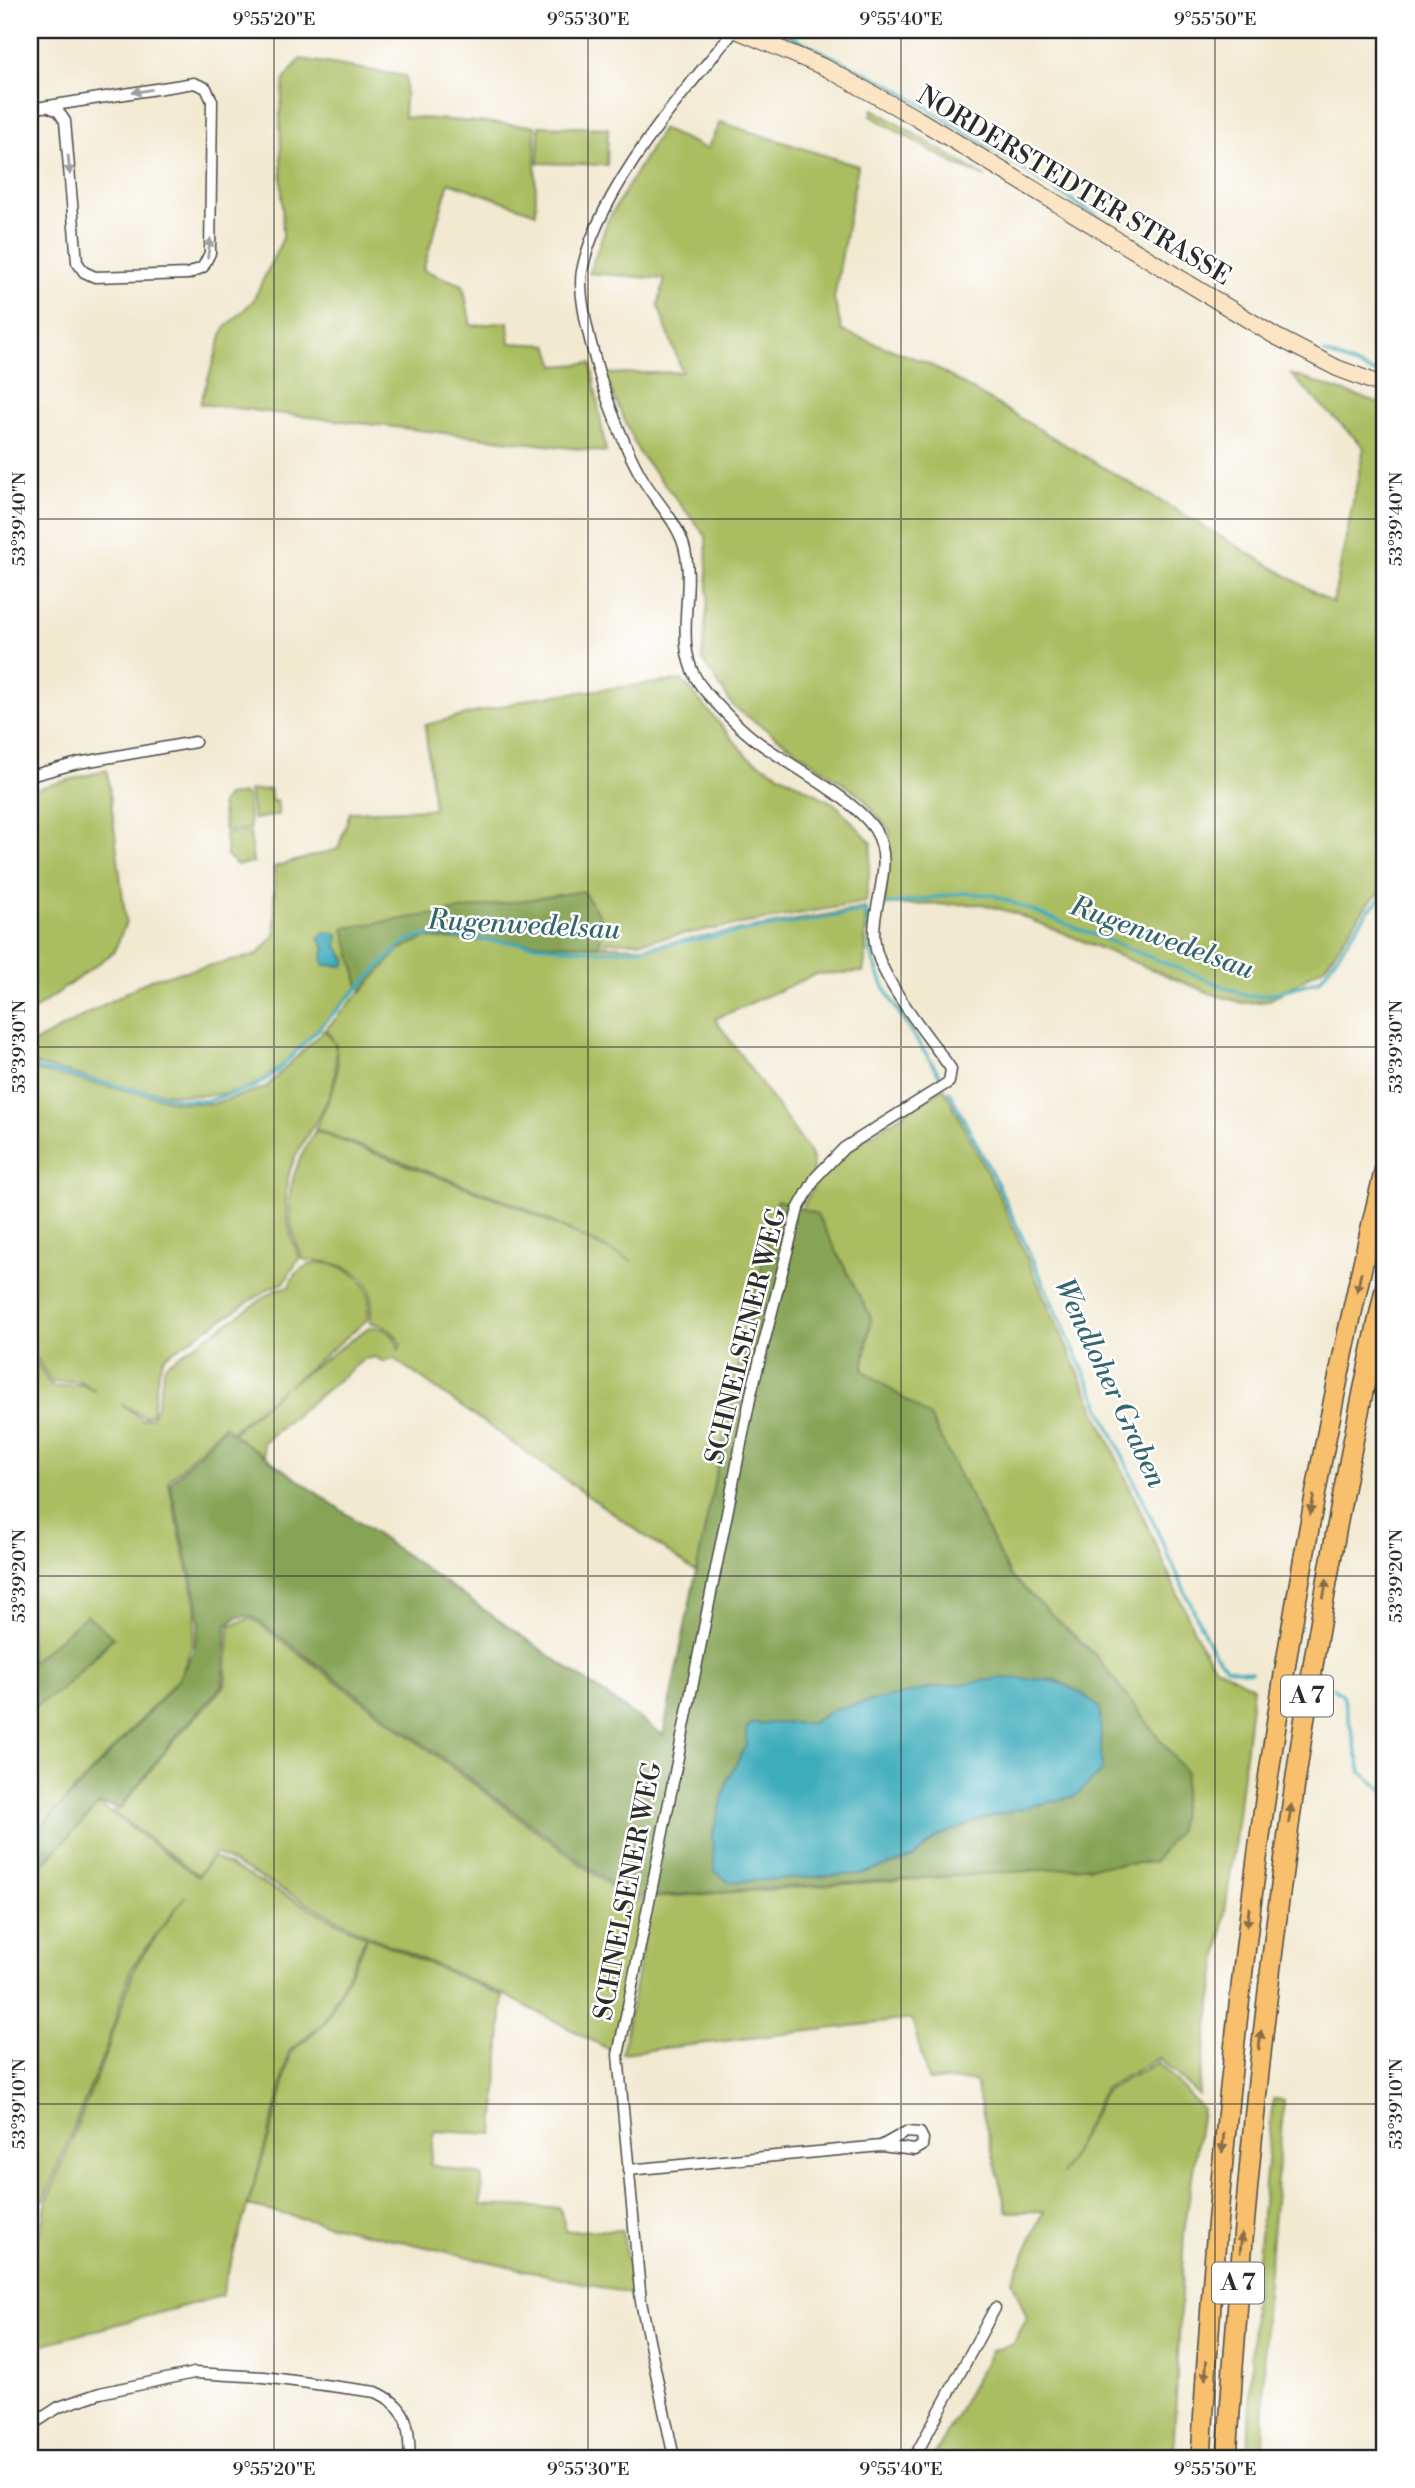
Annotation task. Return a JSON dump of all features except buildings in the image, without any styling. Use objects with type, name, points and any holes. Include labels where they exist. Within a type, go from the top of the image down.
[{"type":"highway","name":"A 7","points":[[1201,2458],[1224,2127],[1258,1835],[1280,1684],[1320,1461],[1385,1168]]},
{"type":"highway","name":"A 7","points":[[1227,2458],[1247,2169],[1276,1906],[1326,1578],[1385,1289]]},
{"type":"main road","name":"NORDERSTEDTER STRASSE","points":[[736,30],[826,68],[918,119],[1275,336],[1337,368],[1385,386]]},
{"type":"street","name":"SCHNELSENER WEG","points":[[674,2458],[641,2302],[618,2055],[751,1394],[798,1209],[816,1177],[844,1148],[949,1082],[951,1069],[881,967],[874,943],[884,863],[876,830],[850,805],[754,739],[703,689],[688,666],[684,645],[687,561],[682,541],[640,475],[612,413],[593,349],[581,284],[594,235],[618,188],[661,123],[736,30]]},
{"type":"street","points":[[30,109],[47,106],[194,83],[206,88],[212,101],[211,253],[203,267],[188,274],[95,277],[84,272],[77,262],[65,121],[58,111],[47,106]]},
{"type":"street","points":[[30,776],[79,763],[195,742]]},
{"type":"street","points":[[628,2170],[881,2147]]},
{"type":"street","points":[[914,2458],[995,2308]]},
{"type":"street","points":[[30,2426],[59,2407],[100,2393],[194,2373],[229,2374],[376,2392],[387,2397],[400,2407],[408,2423],[410,2458]]},
{"type":"green space","points":[[300,59],[406,76],[404,117],[535,126],[536,213],[449,182],[423,270],[463,285],[471,326],[508,322],[510,343],[548,345],[555,366],[591,363],[606,452],[200,404],[224,329],[253,301],[283,238],[280,114],[284,80]]},
{"type":"green space","points":[[873,109],[986,177],[958,166],[871,116]]},
{"type":"green space","points":[[720,122],[858,166],[834,299],[842,331],[927,363],[1333,603],[1364,447],[1290,374],[1385,405],[1385,889],[1369,902],[1325,966],[1268,1001],[1243,1003],[1212,994],[1014,913],[982,904],[884,905],[890,831],[861,796],[734,707],[702,659],[708,598],[706,536],[639,453],[604,374],[682,372],[658,305],[665,279],[589,273],[608,220],[662,129],[707,149]]},
{"type":"green space","points":[[539,126],[608,128],[607,165],[538,163]]},
{"type":"green space","points":[[682,680],[748,757],[835,804],[872,843],[866,902],[639,942],[599,942],[603,921],[345,928],[359,986],[297,1051],[259,1082],[235,1092],[178,1095],[114,1084],[30,1063],[30,1045],[151,979],[257,955],[275,935],[274,867],[338,849],[350,812],[434,809],[425,725],[538,697]]},
{"type":"green space","points":[[107,770],[126,922],[114,952],[30,1013],[30,790]]},
{"type":"green space","points":[[270,789],[272,802],[277,801],[279,815],[253,819],[249,791]]},
{"type":"green space","points":[[244,794],[247,798],[250,829],[225,831],[221,804],[227,796]]},
{"type":"green space","points":[[250,832],[253,863],[237,865],[227,856],[225,834]]},
{"type":"green space","points":[[583,891],[603,921],[599,946],[425,938],[400,949],[363,990],[359,986],[344,928]]},
{"type":"green space","points":[[865,908],[866,955],[863,972],[816,974],[715,1019],[808,1150],[813,1165],[804,1193],[795,1207],[777,1201],[696,1572],[394,1359],[384,1362],[375,1357],[364,1359],[262,1443],[265,1457],[232,1434],[285,1387],[232,1431],[224,1425],[168,1481],[195,1603],[193,1642],[187,1660],[179,1678],[30,1838],[30,1709],[74,1677],[113,1637],[52,1647],[30,1663],[30,1353],[50,1384],[56,1387],[79,1384],[96,1391],[80,1381],[52,1382],[30,1348],[30,1069],[178,1102],[212,1104],[265,1088],[324,1030],[334,1042],[326,1029],[400,949],[425,938],[643,947]],"holes":[[[336,1050],[336,1079],[327,1104],[315,1129],[520,1206],[632,1261],[518,1207],[315,1131],[298,1163],[290,1194],[289,1210],[296,1242],[304,1260],[334,1264],[353,1271],[361,1277],[371,1294],[370,1322],[392,1332],[401,1344],[399,1349],[389,1332],[369,1327],[288,1386],[368,1319],[369,1297],[365,1286],[356,1276],[332,1264],[306,1266],[296,1274],[289,1287],[277,1289],[165,1365],[157,1406],[152,1417],[143,1420],[121,1404],[145,1417],[152,1413],[158,1374],[164,1357],[272,1287],[284,1283],[300,1257],[286,1210],[289,1173],[297,1153],[330,1094],[335,1076]]]},
{"type":"green space","points":[[944,1088],[997,1191],[1202,1648],[1215,1667],[1253,1687],[1233,1857],[1198,2095],[1159,2058],[1105,2088],[1062,2174],[1106,2090],[1158,2062],[1202,2109],[1184,2233],[1173,2458],[933,2458],[991,2351],[1013,2344],[1027,2318],[1012,2281],[1044,2211],[1007,2212],[975,2081],[928,2080],[912,2019],[622,2053],[652,1898],[1153,1862],[1095,1655],[1011,1577],[928,1416],[863,1370],[871,1318],[802,1209],[818,1178],[847,1150]]},
{"type":"green space","points":[[777,1200],[817,1214],[871,1318],[863,1370],[930,1417],[1011,1577],[1095,1655],[1186,1773],[1178,1831],[1154,1862],[630,1898],[252,1616],[238,1617],[227,1625],[223,1685],[176,1736],[120,1808],[99,1804],[30,1878],[30,1838],[179,1678],[193,1653],[199,1624],[197,1601],[170,1483],[224,1428],[663,1735],[735,1379]],"holes":[[[1054,1679],[1086,1696],[1100,1708],[1074,1796],[987,1817],[938,1836],[914,1857],[860,1874],[729,1882],[712,1837],[728,1779],[746,1745],[753,1723],[811,1723],[835,1709],[932,1688]]]},
{"type":"green space","points":[[87,1615],[113,1637],[61,1690],[30,1709],[30,1663]]},
{"type":"green space","points":[[251,1618],[630,1901],[648,1900],[616,2053],[503,1994],[367,1935],[215,1853],[198,1875],[112,1811],[121,1808],[177,1737],[225,1686],[230,1625]]},
{"type":"green space","points":[[99,1804],[198,1877],[213,1857],[366,1937],[324,2022],[289,2051],[278,2101],[221,2296],[30,2348],[30,2270],[47,2201],[107,2051],[135,1967],[185,1896],[132,1967],[105,2051],[44,2200],[30,2198],[30,1878]]},
{"type":"green space","points":[[368,1937],[503,1996],[494,2134],[435,2131],[430,2165],[482,2175],[481,2205],[560,2208],[566,2231],[622,2230],[634,2295],[248,2206],[278,2108],[291,2052],[325,2023]]},
{"type":"green space","points":[[1273,2099],[1284,2100],[1265,2315],[1263,2458],[1248,2458],[1253,2309]]},
{"type":"water","points":[[324,932],[338,936],[337,946],[347,961],[344,966],[325,965],[322,959],[325,948],[319,938]]},
{"type":"water","points":[[1002,1678],[1043,1680],[1065,1685],[1100,1708],[1102,1771],[1075,1796],[987,1817],[938,1836],[914,1857],[860,1874],[729,1882],[715,1871],[712,1837],[728,1779],[746,1745],[746,1729],[753,1723],[811,1723],[835,1709],[932,1688]]},
{"type":"waterway","points":[[778,30],[891,85],[1167,261]]},
{"type":"waterway","points":[[1236,303],[1296,338]]},
{"type":"waterway","points":[[1325,353],[1372,372],[1385,374]]},
{"type":"waterway","name":"Rugenwedelsau","points":[[886,905],[963,893],[993,895],[1248,996],[1268,995],[1320,980],[1368,911],[1385,894]]},
{"type":"waterway","name":"Rugenwedelsau","points":[[30,1067],[179,1099],[207,1101],[255,1087],[276,1072],[398,948],[409,939],[433,935],[598,951],[640,949],[867,911],[869,932]]},
{"type":"waterway","name":"Wendloher Graben","points":[[870,943],[873,960],[888,994],[940,1076]]},
{"type":"waterway","name":"Wendloher Graben","points":[[949,1091],[998,1185],[1212,1650],[1227,1668],[1251,1672]]},
{"type":"waterway","name":"Wendloher Graben","points":[[1333,1687],[1343,1695],[1361,1772],[1385,1791]]}]
